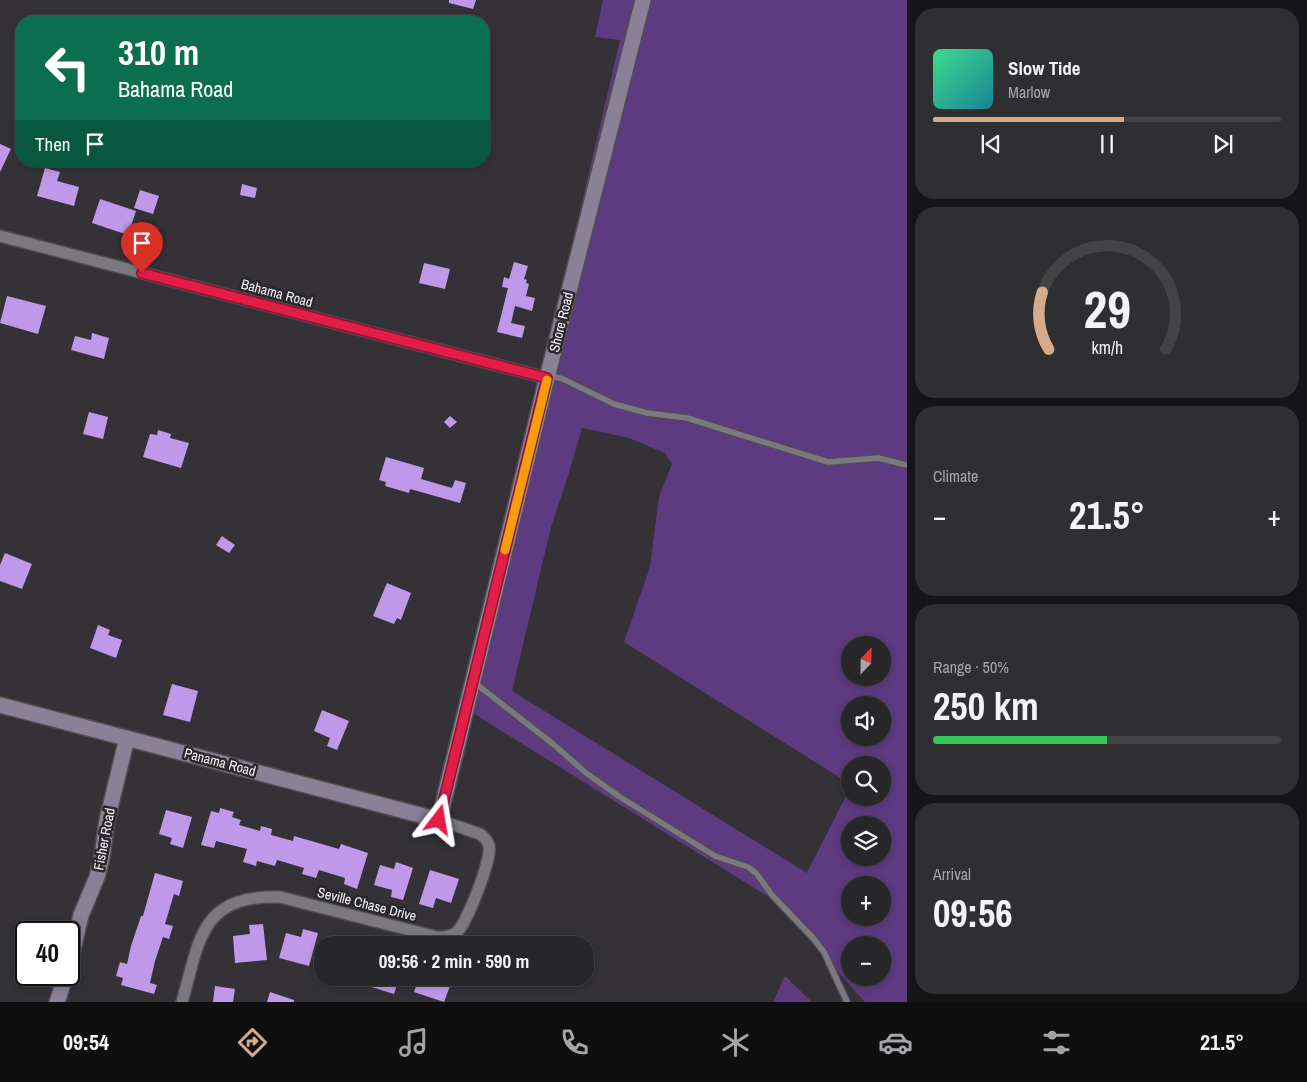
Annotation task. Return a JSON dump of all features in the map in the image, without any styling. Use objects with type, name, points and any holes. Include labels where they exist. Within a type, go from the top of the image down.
[{"type":"street","name":"Shore Road","points":[[439,820],[643,0]]},
{"type":"street","name":"Bahama Road","points":[[0,236],[548,376]]},
{"type":"street","name":"Panama Road","points":[[0,705],[439,820]]},
{"type":"street","name":"Fisher Road","points":[[80,921],[97,877],[107,820],[128,738]]},
{"type":"street","name":"Seville Chase Drive","points":[[182,1002],[199,941],[208,924],[220,910],[238,902],[259,897],[280,897],[437,937],[447,937],[456,934],[466,920],[489,858],[489,847],[485,838],[480,834],[439,820]]},
{"type":"street","points":[[57,1002],[62,986]]},
{"type":"lane","points":[[548,376],[563,379],[614,404],[647,413],[687,418],[828,462],[878,458],[907,464]]},
{"type":"lane","points":[[473,682],[553,744],[586,773],[620,797],[716,856],[748,867],[756,873],[772,895],[824,952],[847,1002]]},
{"type":"shaded area","points":[[603,0],[638,0],[544,365],[620,40],[595,37]]},
{"type":"shaded area","points":[[649,0],[907,0],[907,1002],[865,1002],[851,986],[891,986],[891,936],[841,936],[841,975],[772,899],[471,712]],"holes":[[[582,428],[629,438],[665,453],[672,464],[659,496],[650,567],[624,642],[841,778],[841,756],[891,756],[891,806],[841,806],[807,873],[512,691],[551,527]]]},
{"type":"shaded area","points":[[785,976],[812,1002],[773,1002]]},
{"type":"building","points":[[449,0],[476,0],[473,9],[449,3]]},
{"type":"building","points":[[0,144],[11,149],[0,172]]},
{"type":"building","points":[[45,168],[60,172],[57,181],[79,187],[74,206],[37,196]]},
{"type":"building","points":[[242,184],[257,188],[255,198],[240,195]]},
{"type":"building","points":[[140,190],[159,196],[153,214],[134,208]]},
{"type":"building","points":[[100,199],[136,211],[128,235],[92,223]]},
{"type":"building","points":[[514,262],[528,266],[524,279],[529,284],[526,296],[535,298],[532,311],[515,306],[511,323],[525,326],[522,338],[497,332],[508,288],[502,287],[504,277],[509,279]]},
{"type":"building","points":[[424,263],[450,269],[445,289],[419,283]]},
{"type":"building","points":[[7,296],[46,306],[38,334],[0,323]]},
{"type":"building","points":[[92,333],[109,338],[104,359],[71,350],[75,336],[91,340]]},
{"type":"building","points":[[89,412],[108,417],[103,439],[83,434]]},
{"type":"building","points":[[450,416],[457,422],[450,428],[444,422]]},
{"type":"building","points":[[158,430],[171,434],[170,438],[189,443],[181,468],[143,457],[150,434],[157,435]]},
{"type":"building","points":[[386,457],[424,468],[421,479],[452,488],[455,480],[466,483],[460,503],[410,489],[409,493],[385,486],[386,482],[379,480]]},
{"type":"building","points":[[222,536],[235,545],[229,553],[216,545]]},
{"type":"building","points":[[5,553],[32,564],[22,589],[0,581],[0,565]]},
{"type":"building","points":[[387,583],[411,593],[401,620],[397,618],[394,624],[373,616]]},
{"type":"building","points":[[98,625],[110,630],[108,635],[122,640],[116,658],[90,648]]},
{"type":"building","points":[[172,684],[198,691],[190,722],[163,715]]},
{"type":"building","points":[[322,710],[349,721],[337,750],[327,746],[330,738],[314,731]]},
{"type":"building","points":[[220,808],[234,812],[232,817],[241,820],[239,825],[260,831],[261,826],[272,829],[271,835],[293,841],[294,836],[339,849],[341,844],[368,853],[357,889],[344,884],[345,878],[319,870],[316,878],[302,874],[304,868],[277,860],[275,866],[257,861],[256,866],[243,862],[247,849],[216,841],[214,848],[201,845],[211,811],[219,813]]},
{"type":"building","points":[[166,810],[192,817],[183,848],[170,844],[172,838],[159,834]]},
{"type":"building","points":[[396,862],[413,868],[403,900],[391,897],[392,890],[374,885],[380,865],[394,869]]},
{"type":"building","points":[[430,870],[459,879],[451,903],[436,898],[433,908],[419,904]]},
{"type":"building","points":[[155,873],[183,881],[179,896],[174,894],[165,924],[173,926],[169,939],[163,937],[155,961],[150,983],[157,985],[154,994],[121,985],[123,978],[116,976],[120,962],[127,964]]},
{"type":"building","points":[[263,924],[267,960],[235,963],[233,936],[250,934],[249,925]]},
{"type":"building","points":[[303,929],[318,933],[317,936],[314,936],[314,948],[309,966],[279,958],[286,933],[301,937]]},
{"type":"building","points":[[215,986],[235,989],[233,1002],[213,1002]]},
{"type":"building","points":[[368,986],[396,986],[394,994]]},
{"type":"building","points":[[416,986],[450,986],[444,1002],[414,992]]},
{"type":"building","points":[[270,992],[294,1000],[294,1002],[267,1002]]},
{"type":"slow traffic","points":[[505,550],[547,380]]},
{"type":"route","points":[[142,273],[547,378],[439,820]]}]
